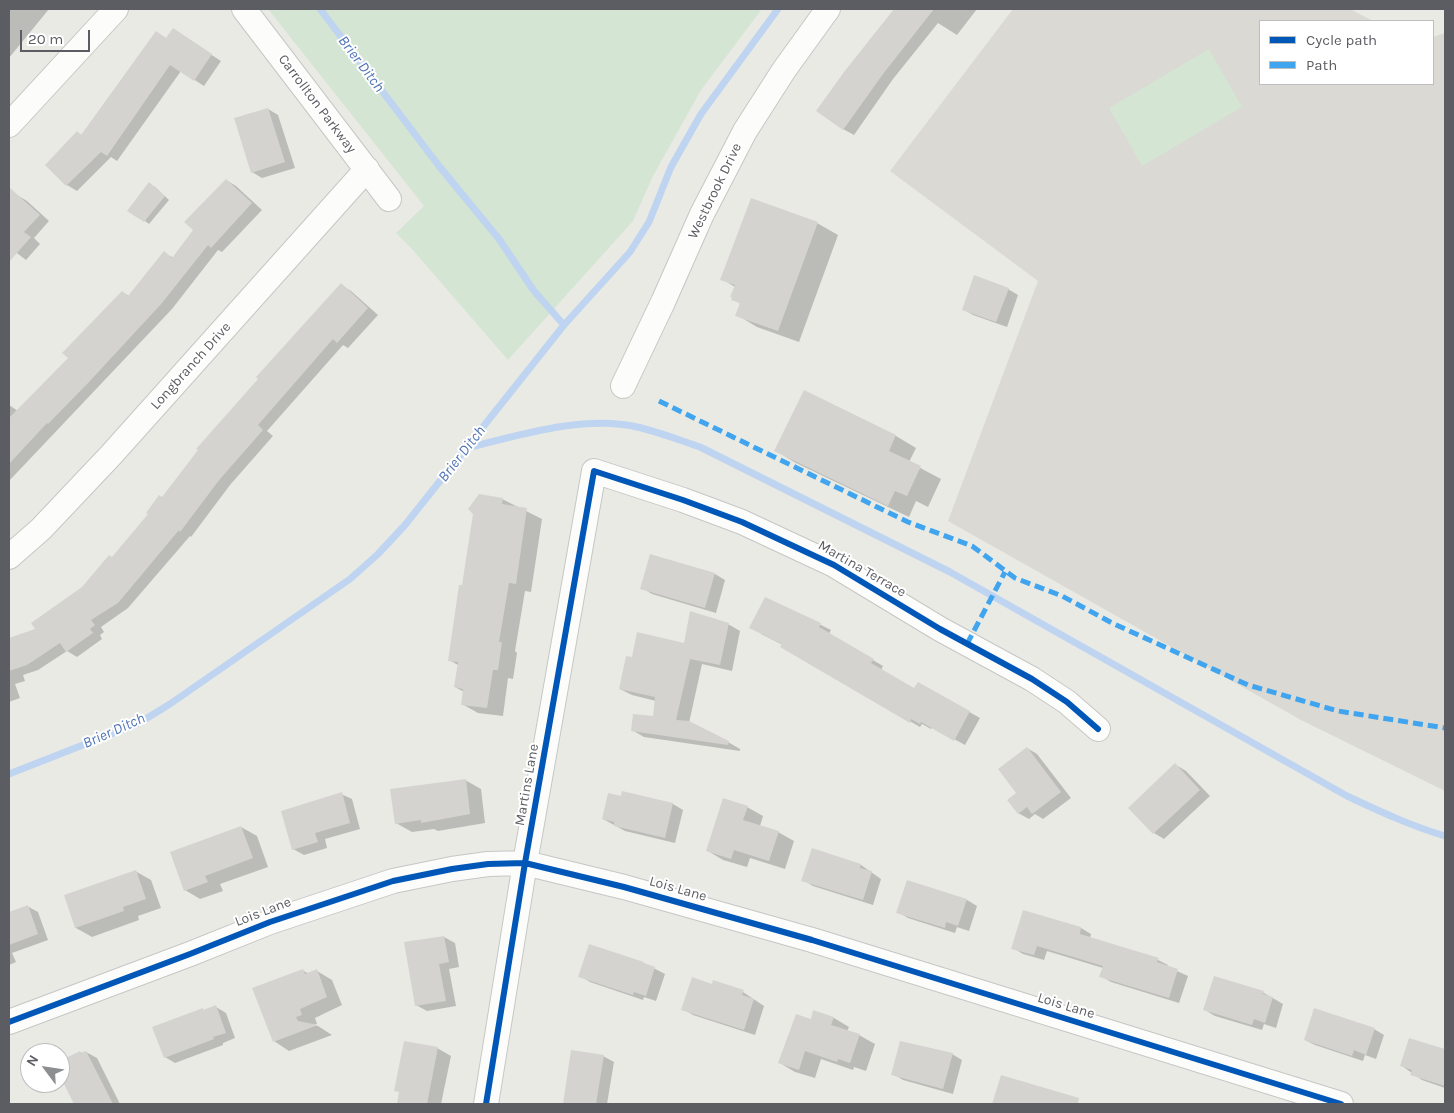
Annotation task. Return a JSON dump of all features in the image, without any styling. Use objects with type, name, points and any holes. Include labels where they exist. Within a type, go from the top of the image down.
[{"type":"street","points":[[9,125],[116,9]]},
{"type":"street","name":"Carrollton Parkway","points":[[244,9],[389,199]]},
{"type":"street","name":"Westbrook Drive","points":[[623,386],[702,214],[745,130],[784,70],[828,9]]},
{"type":"street","name":"Longbranch Drive","points":[[9,558],[41,529],[111,455],[367,169]]},
{"type":"street","name":"Martina Terrace","points":[[594,470],[684,500],[742,522],[834,565],[940,629],[1032,679],[1067,702],[1098,729]]},
{"type":"street","name":"Martins Lane","points":[[486,1104],[525,863],[594,470]]},
{"type":"street","name":"Lois Lane","points":[[9,1022],[270,922],[393,881],[488,864],[525,863],[624,886],[793,935],[1341,1104]]},
{"type":"shaded area","points":[[1013,9],[1350,9],[1371,20],[1259,20],[1259,85],[1434,85],[1434,37],[1445,33],[1445,791],[1301,720],[948,521],[1038,281],[890,171]]},
{"type":"green space","points":[[268,9],[762,9],[701,90],[653,176],[633,221],[508,360],[396,233],[424,206]]},
{"type":"green space","points":[[1209,49],[1242,107],[1142,166],[1109,108]]},
{"type":"building","points":[[894,9],[934,9],[883,74],[843,130],[816,111]]},
{"type":"building","points":[[173,28],[212,54],[194,81],[170,65],[107,156],[101,152],[66,186],[45,165],[77,131],[81,135],[156,31],[166,38]]},
{"type":"building","points":[[268,108],[285,162],[251,173],[234,118]]},
{"type":"building","points":[[226,179],[252,203],[211,248],[208,245],[162,303],[89,382],[9,464],[9,418],[68,358],[62,353],[122,291],[128,296],[164,251],[172,258],[193,230],[184,222]]},
{"type":"building","points":[[149,182],[165,196],[144,222],[127,211]]},
{"type":"building","points":[[9,187],[40,215],[24,232],[31,237],[9,262]]},
{"type":"building","points":[[751,198],[818,222],[778,331],[735,316],[740,303],[731,300],[732,297],[730,297],[735,285],[720,280]]},
{"type":"building","points":[[974,275],[1009,288],[996,322],[962,310]]},
{"type":"building","points":[[341,283],[368,308],[337,343],[333,339],[258,425],[263,430],[220,479],[180,532],[179,530],[118,603],[91,620],[95,625],[90,629],[93,633],[66,652],[60,643],[27,665],[9,671],[9,638],[35,629],[31,623],[82,587],[109,555],[112,557],[148,514],[146,513],[159,495],[162,497],[198,450],[196,449],[258,379],[256,377]]},
{"type":"building","points":[[804,390],[896,435],[889,451],[921,466],[907,496],[895,491],[888,506],[774,451]]},
{"type":"building","points":[[479,494],[503,498],[502,504],[527,508],[516,584],[509,583],[499,642],[502,642],[498,670],[493,670],[487,708],[461,705],[463,689],[454,687],[458,662],[448,661],[459,585],[462,585],[473,514],[468,509]]},
{"type":"building","points":[[650,554],[715,573],[705,608],[640,589]]},
{"type":"building","points":[[765,597],[821,623],[819,627],[874,659],[871,663],[914,688],[918,682],[970,711],[954,741],[921,722],[920,724],[911,719],[910,723],[780,647],[782,644],[749,628]]},
{"type":"building","points":[[690,611],[729,623],[720,665],[690,659],[676,720],[689,721],[729,741],[728,745],[631,731],[633,714],[653,716],[655,697],[619,689],[626,656],[632,657],[637,632],[684,643]]},
{"type":"building","points":[[1027,747],[1061,792],[1032,814],[1027,807],[1018,814],[1007,800],[1016,793],[998,769]]},
{"type":"building","points":[[1175,763],[1200,790],[1153,834],[1128,808]]},
{"type":"building","points":[[466,779],[470,814],[421,823],[421,820],[395,824],[390,789]]},
{"type":"building","points":[[622,791],[673,803],[665,838],[614,826],[614,822],[602,819],[608,793],[621,796]]},
{"type":"building","points":[[342,792],[350,823],[315,833],[318,842],[292,850],[281,811]]},
{"type":"building","points":[[723,798],[748,806],[743,820],[779,831],[769,861],[734,850],[731,859],[706,851]]},
{"type":"building","points":[[241,826],[253,858],[205,876],[208,882],[184,891],[170,852]]},
{"type":"building","points":[[812,848],[861,864],[860,868],[872,871],[863,900],[801,881]]},
{"type":"building","points":[[136,870],[146,899],[123,907],[124,911],[75,928],[64,895]]},
{"type":"building","points":[[907,880],[967,899],[958,926],[946,922],[945,928],[896,913]]},
{"type":"building","points":[[28,905],[38,934],[9,945],[9,912]]},
{"type":"building","points":[[1023,910],[1081,927],[1080,934],[1159,958],[1157,962],[1178,969],[1169,998],[1099,977],[1103,966],[1037,946],[1034,955],[1011,949]]},
{"type":"building","points":[[444,936],[449,962],[439,964],[446,1001],[415,1006],[404,942]]},
{"type":"building","points":[[589,944],[655,967],[646,996],[634,992],[633,995],[578,977]]},
{"type":"building","points":[[303,969],[305,974],[317,969],[327,997],[300,1009],[302,1015],[296,1017],[298,1021],[318,1025],[273,1042],[252,988]]},
{"type":"building","points":[[1214,976],[1264,991],[1263,994],[1273,997],[1265,1023],[1254,1019],[1252,1025],[1203,1010]]},
{"type":"building","points":[[692,977],[712,984],[713,980],[744,990],[742,995],[754,999],[744,1030],[681,1010]]},
{"type":"building","points":[[216,1005],[226,1033],[164,1058],[152,1027]]},
{"type":"building","points":[[1314,1008],[1375,1028],[1366,1055],[1354,1050],[1352,1056],[1304,1040]]},
{"type":"building","points":[[813,1010],[834,1017],[831,1025],[860,1034],[850,1063],[838,1059],[837,1062],[805,1051],[799,1070],[778,1063],[796,1014],[811,1019]]},
{"type":"building","points":[[1409,1038],[1445,1049],[1445,1086],[1410,1075],[1412,1070],[1400,1066]]},
{"type":"building","points":[[404,1041],[438,1047],[427,1104],[397,1104],[399,1092],[394,1091]]},
{"type":"building","points":[[900,1041],[953,1053],[943,1089],[891,1075]]},
{"type":"building","points":[[571,1050],[604,1055],[596,1104],[563,1104]]},
{"type":"building","points":[[80,1051],[80,1053],[86,1051],[113,1104],[74,1104],[68,1093],[70,1056]]},
{"type":"building","points":[[1001,1075],[1079,1098],[1078,1104],[992,1104]]},
{"type":"waterway","name":"Brier Ditch","points":[[9,774],[139,723],[170,704],[350,579],[378,554],[405,525],[564,325],[534,291],[499,239],[439,166],[320,9]]},
{"type":"waterway","points":[[564,325],[630,252],[649,222],[671,167],[701,114],[778,9]]},
{"type":"waterway","points":[[467,448],[530,432],[595,423],[637,427],[700,447],[950,572],[1347,796],[1407,823],[1445,836]]},
{"type":"marked path","points":[[659,401],[908,522],[972,546],[1015,578],[1062,596],[1112,623],[1248,685],[1338,711],[1445,728]]},
{"type":"marked path","points":[[967,644],[1005,572]]},
{"type":"cycle path","points":[[486,1104],[525,863],[594,471],[683,500],[742,522],[834,565],[940,629],[1032,679],[1067,702],[1098,729]]},
{"type":"cycle path","points":[[9,1022],[270,922],[393,881],[488,864],[525,863],[624,887],[812,940],[1341,1104]]}]
